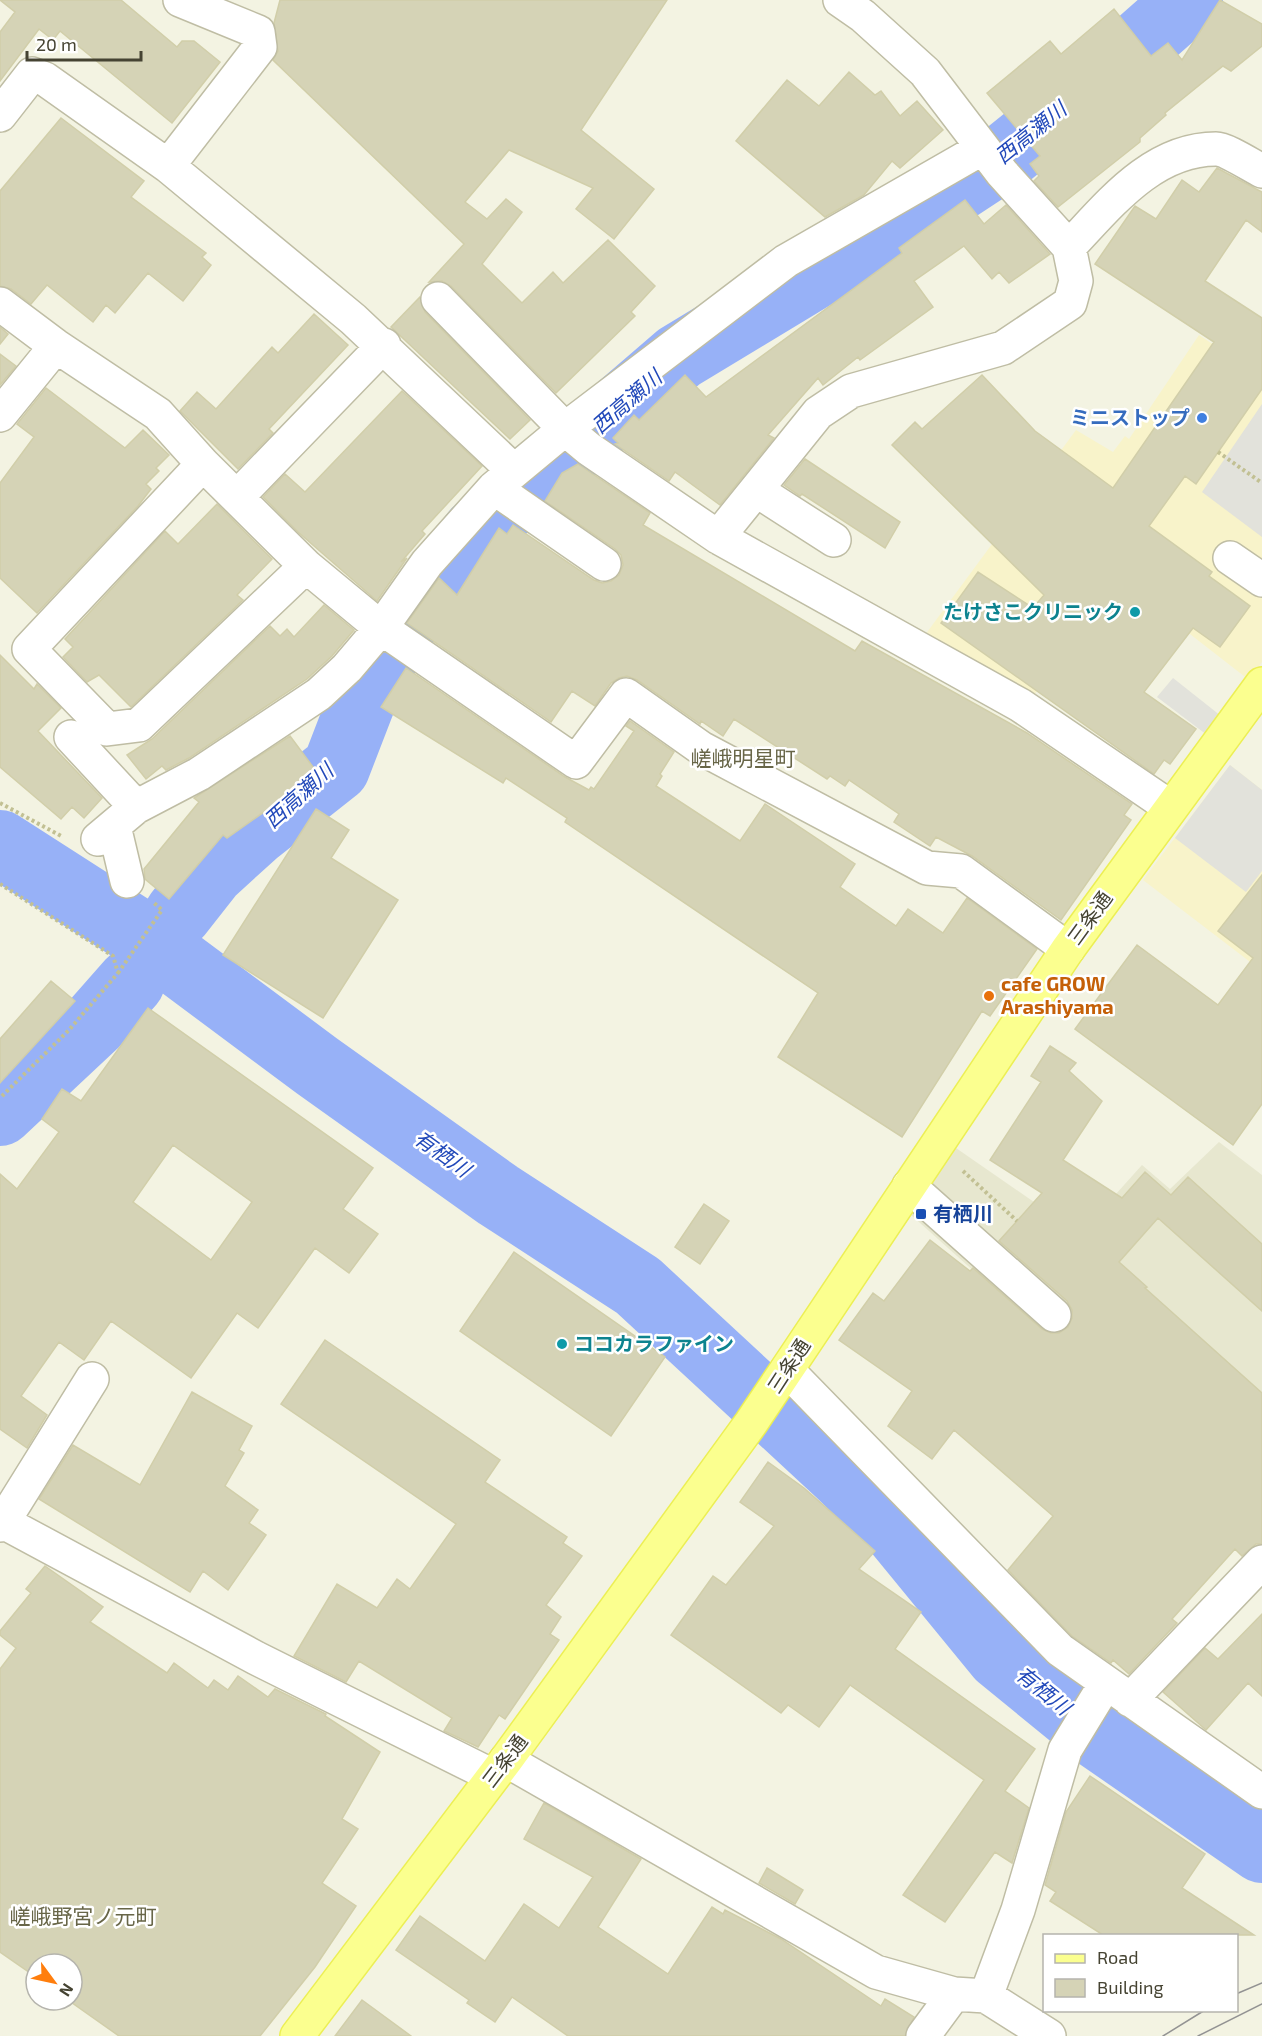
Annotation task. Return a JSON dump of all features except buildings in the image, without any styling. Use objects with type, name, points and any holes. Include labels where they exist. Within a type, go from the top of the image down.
[{"type":"main road","name":"三条通","points":[[297,2036],[500,1768],[751,1423],[1068,949],[1262,684]]},
{"type":"street","points":[[168,166],[260,47],[258,32],[180,0]]},
{"type":"street","points":[[718,537],[818,413],[850,391],[1003,348],[1070,303],[1076,281],[1069,247],[1002,173],[925,72],[862,16],[840,0]]},
{"type":"street","points":[[0,115],[32,74],[45,79],[168,166],[384,345],[504,480],[519,507],[604,564]]},
{"type":"street","points":[[104,828],[199,774],[318,694],[347,668],[392,636],[427,563],[504,480],[577,439],[786,261],[983,148]]},
{"type":"street","points":[[1069,247],[1133,181],[1178,156],[1218,148],[1262,171]]},
{"type":"street","points":[[438,299],[577,439],[718,537],[1020,705],[1170,807]]},
{"type":"street","points":[[0,304],[56,346],[158,414],[203,464],[306,566],[392,636],[576,762],[626,695],[701,748],[927,868],[961,871],[1068,949]]},
{"type":"street","points":[[237,497],[384,345]]},
{"type":"street","points":[[0,415],[56,346]]},
{"type":"street","points":[[203,464],[29,649],[108,729],[139,725],[306,566]]},
{"type":"street","points":[[756,490],[834,540]]},
{"type":"street","points":[[1230,558],[1262,580]]},
{"type":"street","points":[[72,737],[104,828],[128,881]]},
{"type":"street","points":[[909,1186],[1054,1315]]},
{"type":"street","points":[[784,1374],[1060,1650],[1112,1692],[1262,1792]]},
{"type":"street","points":[[92,1378],[1,1524],[256,1658],[500,1768],[876,1972],[970,1995],[1049,2036]]},
{"type":"street","points":[[923,2036],[970,1995],[1018,1911],[1069,1742],[1112,1692],[1262,1562]]},
{"type":"path","points":[[1218,452],[1262,483]]},
{"type":"path","points":[[0,803],[104,828]]},
{"type":"path","points":[[0,884],[112,956],[118,974]]},
{"type":"path","points":[[0,1098],[69,1030],[118,974],[158,915]]},
{"type":"path","points":[[936,1146],[1017,1221]]},
{"type":"shaded area","points":[[1199,335],[1262,377],[1262,662],[1249,680],[1118,578],[1032,698],[925,635],[1076,430],[1113,452],[1125,436],[1129,439]]},
{"type":"shaded area","points":[[1262,404],[1262,537],[1202,492]]},
{"type":"shaded area","points":[[1173,678],[1221,716],[1207,735],[1157,697]]},
{"type":"shaded area","points":[[1230,765],[1262,790],[1262,971],[1143,880]]},
{"type":"shaded area","points":[[1230,765],[1262,790],[1262,871],[1246,892],[1175,838]]},
{"type":"shaded area","points":[[1219,1142],[1262,1175],[1262,1529],[910,1214],[956,1148],[1080,1234],[1142,1165],[1170,1189]]},
{"type":"waterway","name":"西高瀬川","points":[[178,914],[211,872],[255,832],[336,768],[368,685],[407,620],[476,532],[679,357],[945,196],[1006,156],[1086,91],[1189,0]]},
{"type":"waterway","name":"有栖川","points":[[0,844],[137,932],[317,1066],[498,1195],[638,1286],[891,1523],[1000,1656],[1093,1732],[1262,1849]]},
{"type":"waterway","name":"西高瀬川","points":[[0,1112],[94,1024],[131,982]]},
{"type":"tram line","points":[[1238,1993],[1262,1983]]},
{"type":"tram line","points":[[1198,2036],[1262,2004]]},
{"type":"tram line","points":[[1163,2036],[1202,2012]]},
{"type":"place","name":"ミニストップ","points":[[1202,418]]},
{"type":"place","name":"たけさこクリニック","points":[[1135,612]]},
{"type":"place","name":"cafe GROW Arashiyama","points":[[989,996]]},
{"type":"place","name":"有栖川","points":[[921,1214]]},
{"type":"place","name":"ココカラファイン","points":[[562,1344]]},
{"type":"district","name":"嵯峨明星町","points":[[743,759]]},
{"type":"district","name":"嵯峨野宮ノ元町","points":[[83,1917]]}]
